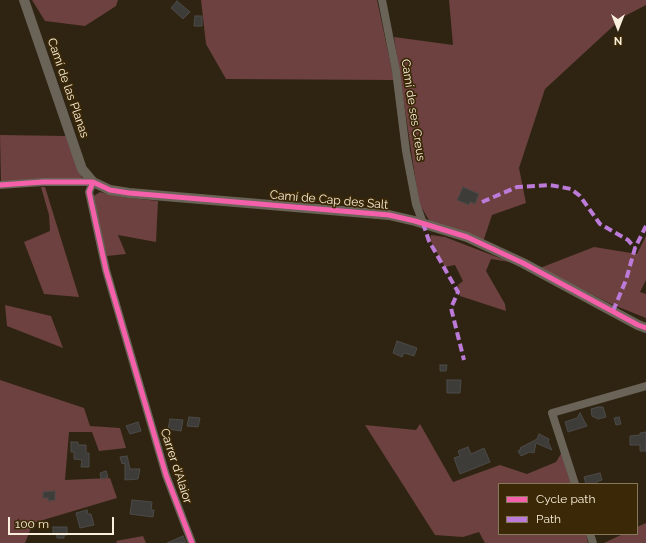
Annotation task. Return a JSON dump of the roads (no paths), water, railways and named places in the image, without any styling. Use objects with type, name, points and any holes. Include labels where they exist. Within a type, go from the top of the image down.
[{"type":"street","name":"Camí de las Planas","points":[[24,0],[82,169],[93,182]]},
{"type":"street","name":"Camí de ses Creus","points":[[382,0],[396,71],[416,204],[424,223]]},
{"type":"street","name":"Camí de Cap des Salt","points":[[0,185],[44,182],[84,184],[93,182],[110,190],[128,194],[389,215],[424,223],[467,237],[523,263],[642,327],[646,336]]},
{"type":"street","name":"Carrer d'Alaior","points":[[93,182],[89,192],[106,270],[166,475],[192,543]]},
{"type":"street","points":[[575,483],[552,413],[646,386]]}]
